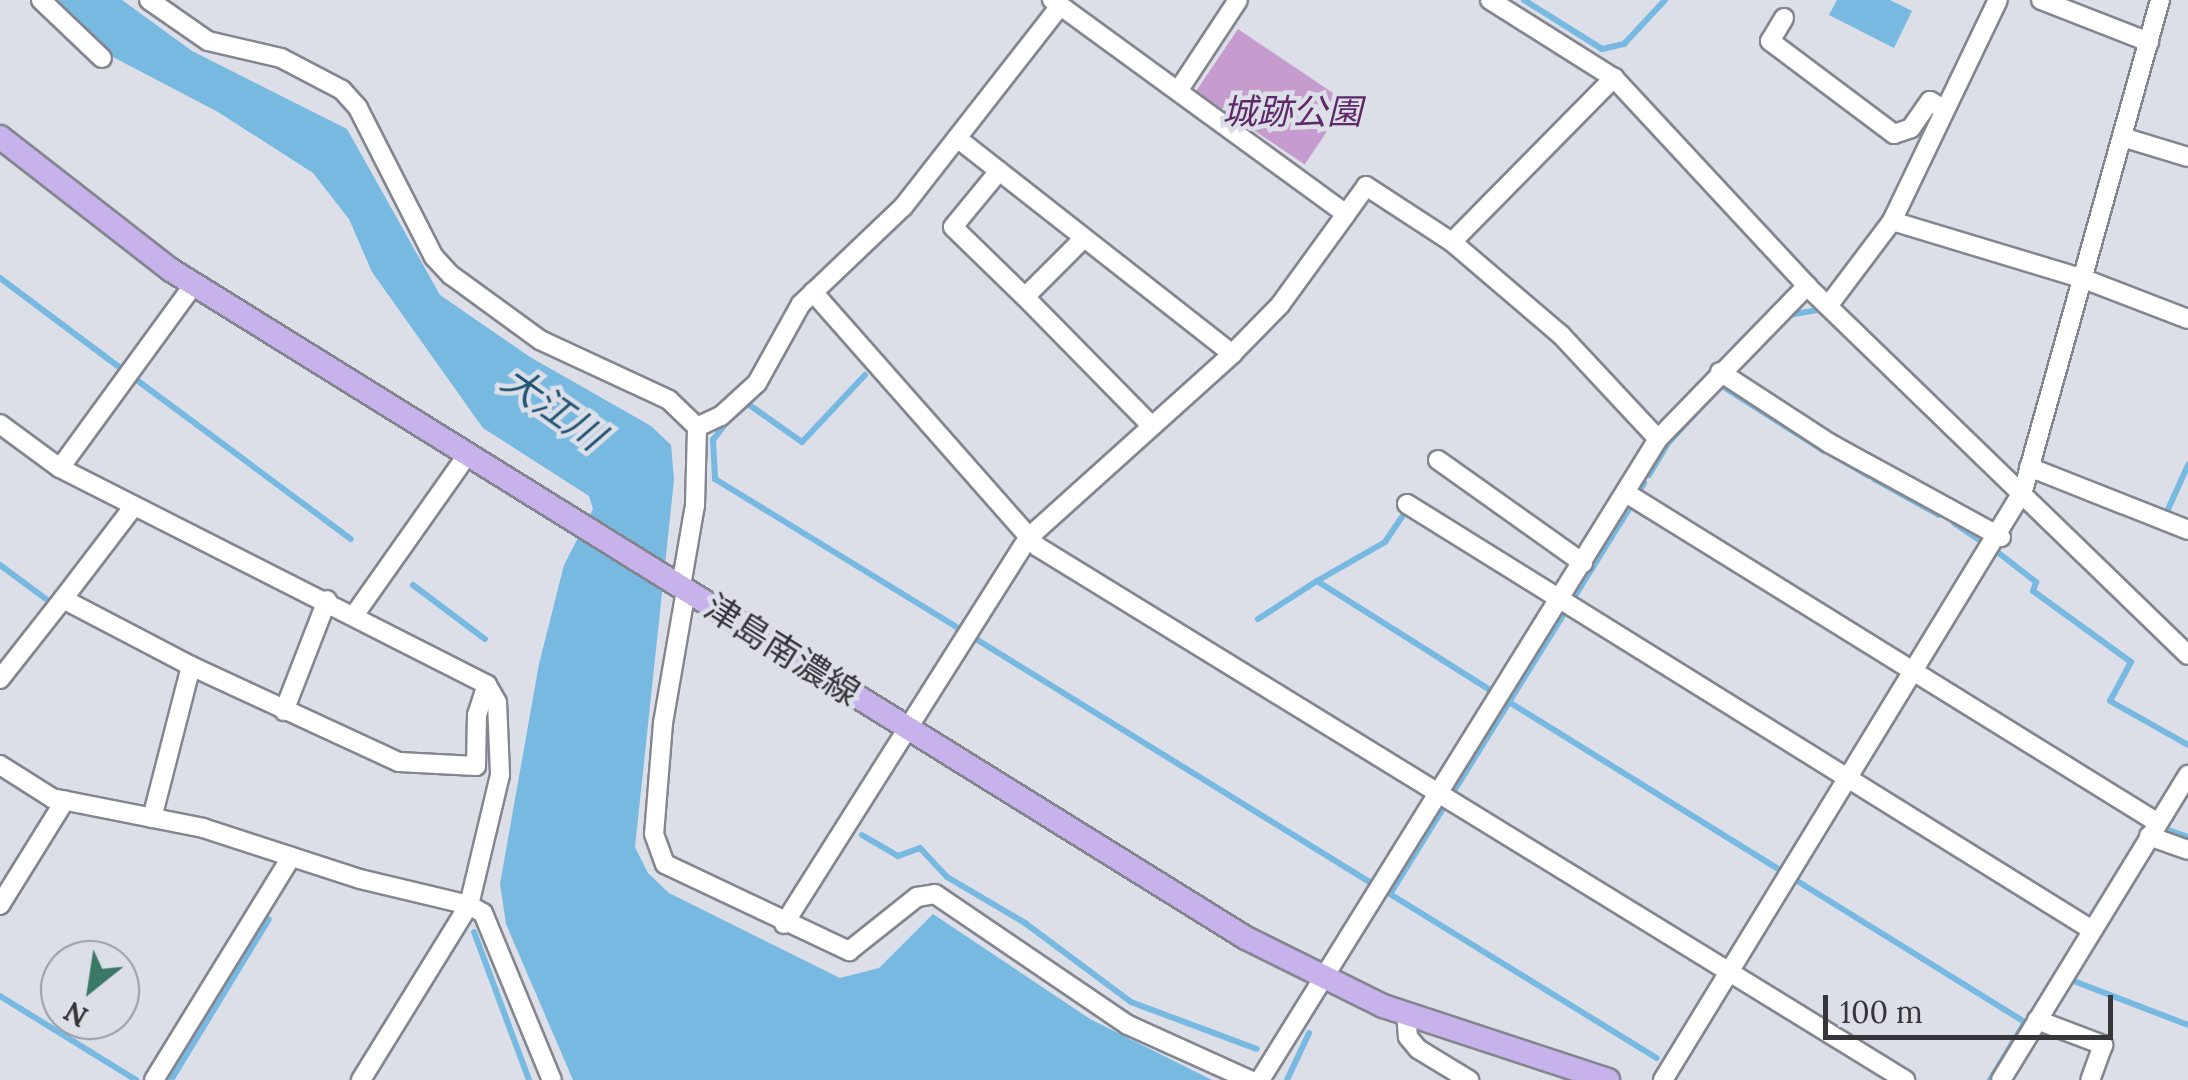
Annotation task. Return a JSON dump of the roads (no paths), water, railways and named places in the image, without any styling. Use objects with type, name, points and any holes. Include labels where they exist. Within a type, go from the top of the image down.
[{"type":"main road","name":"津島南濃線","points":[[0,137],[69,196],[194,284],[1319,980],[1406,1014],[1608,1080]]},
{"type":"street","points":[[40,0],[102,58]]},
{"type":"street","points":[[149,0],[208,41],[281,58],[342,90],[358,108],[434,257],[451,275],[527,332],[669,400],[697,427],[695,504],[663,723],[656,849],[682,877],[840,949],[857,950],[917,897],[935,894],[1128,1026],[1250,1080]]},
{"type":"street","points":[[1180,88],[1238,0]]},
{"type":"street","points":[[1490,0],[1614,78],[1806,286],[2023,491],[2188,655]]},
{"type":"street","points":[[1828,306],[1892,220],[1998,0]]},
{"type":"street","points":[[2041,0],[2148,42]]},
{"type":"street","points":[[1663,1080],[1912,670],[2000,537],[2023,491],[2160,0]]},
{"type":"street","points":[[697,427],[720,416],[757,383],[813,292],[903,207],[1056,3],[1180,88],[1346,214]]},
{"type":"street","points":[[1784,18],[1770,41],[1894,134],[1912,128],[1930,101],[1945,110]]},
{"type":"street","points":[[1452,242],[1614,78]]},
{"type":"street","points":[[2122,137],[2188,158]]},
{"type":"street","points":[[957,138],[1232,354]]},
{"type":"street","points":[[999,170],[954,227],[1151,425]]},
{"type":"street","points":[[784,924],[1028,538],[1232,354],[1280,304],[1366,186],[1452,242],[1561,335],[1658,439]]},
{"type":"street","points":[[1892,220],[2084,278],[2188,319]]},
{"type":"street","points":[[1025,297],[1084,238]]},
{"type":"street","points":[[60,468],[194,284]]},
{"type":"street","points":[[1260,1080],[1658,439],[1806,286]]},
{"type":"street","points":[[813,292],[1028,538],[1905,1080]]},
{"type":"street","points":[[1720,372],[1829,443],[2000,537]]},
{"type":"street","points":[[0,424],[60,468],[355,614],[486,685],[497,702],[500,774],[469,905],[361,1080]]},
{"type":"street","points":[[355,614],[468,455]]},
{"type":"street","points":[[1438,460],[1582,564]]},
{"type":"street","points":[[2028,467],[2188,530]]},
{"type":"street","points":[[1626,493],[1912,670],[2188,850]]},
{"type":"street","points":[[1407,504],[2092,930]]},
{"type":"street","points":[[0,679],[134,506]]},
{"type":"street","points":[[63,599],[190,666],[399,762],[476,766],[477,715],[486,685]]},
{"type":"street","points":[[284,711],[327,600]]},
{"type":"street","points":[[152,818],[190,666]]},
{"type":"street","points":[[0,766],[65,800],[152,818],[469,905],[483,913],[552,1080]]},
{"type":"street","points":[[2001,1080],[2188,775]]},
{"type":"street","points":[[0,905],[65,800]]},
{"type":"street","points":[[154,1080],[291,857]]},
{"type":"street","points":[[1406,1014],[1408,1037],[1418,1048],[1469,1080]]},
{"type":"street","points":[[2037,1020],[2103,1045],[2090,1080]]},
{"type":"water","name":"大江川","points":[[58,0],[122,0],[192,51],[347,129],[440,295],[530,357],[651,426],[671,445],[674,480],[635,847],[648,873],[669,893],[840,978],[879,968],[933,914],[1090,1019],[1212,1080],[573,1080],[506,924],[500,884],[539,664],[564,565],[593,509],[589,496],[483,428],[372,272],[349,219],[313,173],[218,112],[113,57]]},
{"type":"water","points":[[1837,0],[1890,0],[1912,11],[1894,48],[1829,15]]},
{"type":"waterway","points":[[1524,0],[1602,49],[1624,44],[1665,0]]},
{"type":"waterway","points":[[0,278],[123,370]]},
{"type":"waterway","points":[[1789,315],[1817,310]]},
{"type":"waterway","points":[[736,414],[748,404],[802,442],[865,375]]},
{"type":"waterway","points":[[134,378],[351,539]]},
{"type":"waterway","points":[[1722,386],[1824,451]]},
{"type":"waterway","points":[[1649,475],[1669,442],[1720,387]]},
{"type":"waterway","points":[[727,422],[713,440],[715,479],[963,631]]},
{"type":"waterway","points":[[1831,454],[1869,476]]},
{"type":"waterway","points":[[2165,516],[2188,465]]},
{"type":"waterway","points":[[1874,479],[1939,515]]},
{"type":"waterway","points":[[1638,493],[1644,483]]},
{"type":"waterway","points":[[1575,596],[1632,504]]},
{"type":"waterway","points":[[1630,506],[1655,521]]},
{"type":"waterway","points":[[1317,581],[1385,542],[1405,512]]},
{"type":"waterway","points":[[1954,523],[1984,543]]},
{"type":"waterway","points":[[2000,554],[2036,582],[2033,591],[2131,662],[2110,701],[2188,745]]},
{"type":"waterway","points":[[0,565],[46,599]]},
{"type":"waterway","points":[[1258,619],[1317,581],[1493,692]]},
{"type":"waterway","points":[[413,585],[485,639]]},
{"type":"waterway","points":[[1454,791],[1563,615]]},
{"type":"waterway","points":[[976,639],[1373,884]]},
{"type":"waterway","points":[[1509,702],[1780,870]]},
{"type":"waterway","points":[[1444,807],[1390,894],[1657,1058]]},
{"type":"waterway","points":[[2165,829],[2188,837]]},
{"type":"waterway","points":[[862,835],[898,856],[920,848],[947,877],[1025,923],[1131,1002],[1257,1049]]},
{"type":"waterway","points":[[1794,879],[2025,1022],[1990,1080]]},
{"type":"waterway","points":[[171,1080],[269,919]]},
{"type":"waterway","points":[[474,932],[529,1080]]},
{"type":"waterway","points":[[2071,980],[2188,1025]]},
{"type":"waterway","points":[[0,996],[136,1080]]},
{"type":"waterway","points":[[1287,1080],[1309,1033]]},
{"type":"park label","name":"城跡公園","points":[[1292,112]]}]
